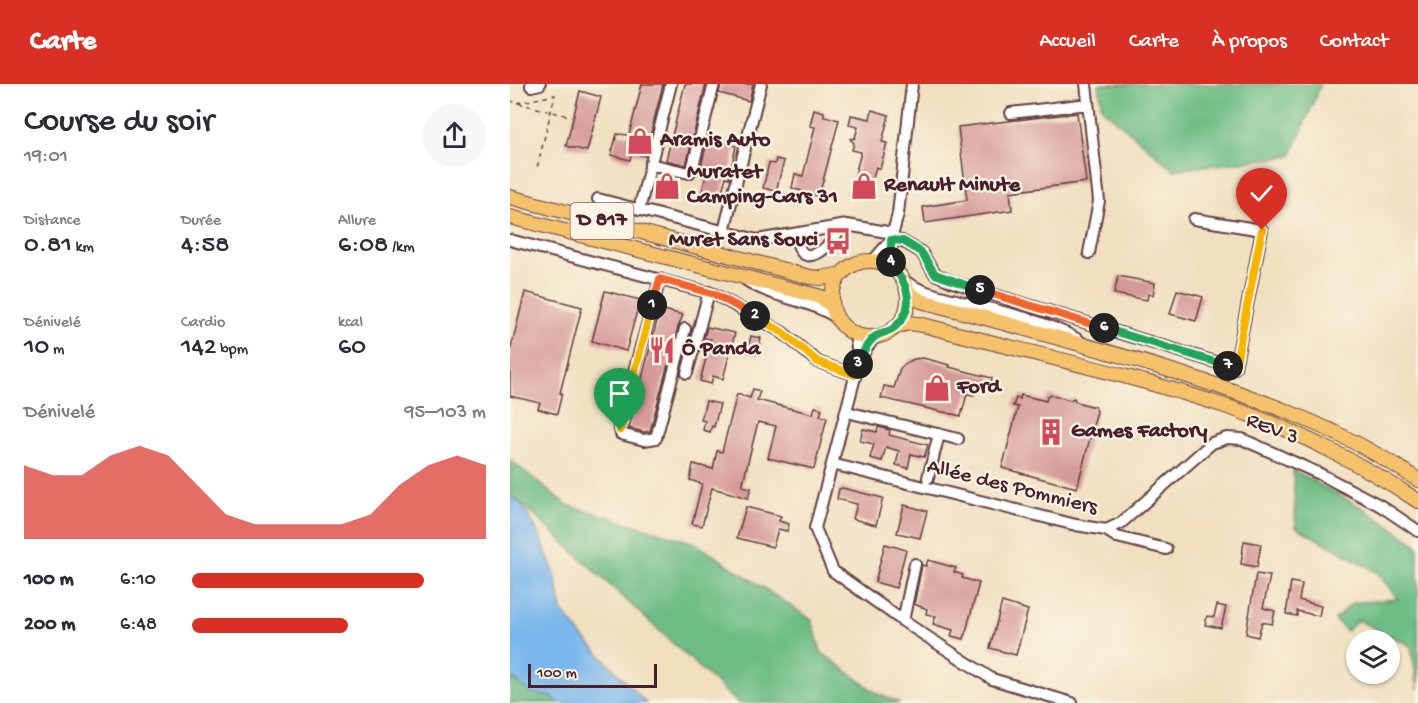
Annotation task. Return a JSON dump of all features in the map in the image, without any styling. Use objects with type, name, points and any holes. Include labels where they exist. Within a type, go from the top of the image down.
[{"type":"main road","name":"D 817","points":[[510,197],[810,277],[821,278],[842,274]]},
{"type":"main road","name":"D 817","points":[[510,218],[821,297],[835,313]]},
{"type":"main road","points":[[1418,480],[1358,444],[1309,420],[1246,394],[1093,347],[921,301],[905,286],[891,267],[873,261],[862,262],[851,266],[835,284],[832,295],[835,313],[845,327],[855,334],[869,337],[884,334],[897,326],[910,323],[923,325],[1127,377],[1232,408],[1315,442],[1418,501]]},
{"type":"main road","points":[[897,326],[906,310],[905,286]]},
{"type":"street","points":[[531,84],[531,86],[540,84]]},
{"type":"street","points":[[639,210],[671,84]]},
{"type":"street","points":[[650,164],[689,173],[692,170],[714,84]]},
{"type":"street","points":[[724,231],[761,84]]},
{"type":"street","points":[[891,267],[892,236],[898,214],[912,84]]},
{"type":"street","points":[[1086,84],[1099,201],[1089,253]]},
{"type":"street","points":[[1011,113],[1088,104]]},
{"type":"street","points":[[598,199],[757,240],[847,225],[892,236],[921,252],[935,274],[953,282],[1235,368],[1262,230],[1194,219]]},
{"type":"street","points":[[797,234],[800,252],[804,256],[812,256],[834,239],[840,226]]},
{"type":"street","points":[[873,261],[892,236]]},
{"type":"street","points":[[510,240],[709,292],[746,310],[782,332],[818,362],[855,375]]},
{"type":"street","points":[[660,279],[619,425],[621,434],[644,440],[656,438],[685,329]]},
{"type":"street","points":[[687,373],[709,292]]},
{"type":"street","points":[[855,334],[859,362]]},
{"type":"street","points":[[876,336],[859,362],[815,528],[834,571],[903,621],[992,679],[1072,703]]},
{"type":"street","points":[[847,412],[958,439]]},
{"type":"street","points":[[928,478],[939,434]]},
{"type":"street","name":"Allée des Pommiers","points":[[832,464],[1087,528],[1106,530],[1121,523],[1212,443],[1227,438],[1242,439],[1320,474],[1381,506],[1418,531]]},
{"type":"street","points":[[1106,530],[1117,537],[1166,549]]},
{"type":"street","points":[[903,621],[915,564]]},
{"type":"path","points":[[517,103],[555,95],[537,168]]},
{"type":"path","points":[[510,101],[572,117]]},
{"type":"green space","points":[[1099,84],[1321,84],[1291,156],[1174,170],[1102,108]]},
{"type":"green space","points":[[510,460],[567,505],[695,543],[812,620],[821,652],[878,694],[900,703],[738,703],[521,503],[510,496]]},
{"type":"green space","points":[[1293,470],[1366,510],[1418,546],[1418,690],[1411,646],[1400,641],[1400,630],[1378,630],[1358,620],[1346,630],[1335,620],[1352,603],[1398,599],[1377,572],[1296,527]]},
{"type":"green space","points":[[510,676],[531,693],[552,697],[558,703],[510,703]]},
{"type":"water","points":[[510,496],[521,503],[539,534],[555,575],[562,611],[580,634],[646,703],[558,703],[552,697],[531,693],[510,676]]},
{"type":"building","points":[[642,84],[663,84],[645,156],[632,153],[630,160],[611,155],[617,134],[629,135]]},
{"type":"building","points":[[685,84],[706,84],[686,165],[666,160]]},
{"type":"building","points":[[721,84],[753,84],[749,101],[719,93]]},
{"type":"building","points":[[580,91],[601,97],[587,151],[566,146]]},
{"type":"building","points":[[814,109],[824,112],[824,116],[839,120],[819,196],[804,194],[805,192],[792,188],[795,174],[803,176],[815,127],[810,126]]},
{"type":"building","points":[[872,110],[889,115],[882,142],[887,143],[880,169],[876,167],[867,199],[850,195],[861,152],[852,150],[854,143],[850,139],[855,138],[858,127],[849,125],[851,115],[870,119]]},
{"type":"building","points":[[1077,113],[1086,182],[1010,192],[1012,210],[925,223],[923,207],[967,200],[958,127]]},
{"type":"building","points":[[708,139],[736,146],[729,178],[726,177],[721,195],[713,201],[701,196],[708,168],[701,166]]},
{"type":"building","points":[[776,159],[784,161],[776,191],[763,188],[769,163],[775,164]]},
{"type":"building","points":[[1118,276],[1155,283],[1153,295],[1148,294],[1147,300],[1114,294]]},
{"type":"building","points":[[1177,290],[1203,297],[1196,321],[1170,314]]},
{"type":"building","points":[[605,291],[640,300],[626,351],[592,341]]},
{"type":"building","points":[[525,292],[582,307],[560,393],[562,393],[557,414],[538,409],[540,403],[510,396],[510,352]]},
{"type":"building","name":"Ô Panda","points":[[660,309],[683,315],[650,431],[644,432],[629,428]]},
{"type":"building","points":[[707,327],[735,333],[723,379],[713,376],[711,384],[700,381],[711,339],[704,338]]},
{"type":"building","points":[[751,336],[761,338],[757,354],[747,352]]},
{"type":"building","name":"Ford","points":[[923,358],[992,378],[990,386],[977,383],[974,395],[967,394],[961,416],[881,398],[884,386],[894,388],[900,369],[906,363]]},
{"type":"building","points":[[753,389],[760,391],[757,400],[813,414],[815,407],[822,409],[820,416],[827,418],[814,469],[768,458],[776,426],[758,422],[742,486],[751,488],[748,498],[712,488],[702,526],[692,524],[702,484],[690,480],[693,464],[713,469],[717,451],[722,452],[737,394],[750,398]]},
{"type":"building","name":"Games Factory","points":[[1021,395],[1046,401],[1051,395],[1070,400],[1074,398],[1076,402],[1095,407],[1097,411],[1077,488],[1002,468],[1018,407],[1013,406],[1016,398],[1020,399]]},
{"type":"building","points":[[706,401],[720,404],[714,427],[712,426],[710,432],[703,430],[705,421],[701,420]]},
{"type":"building","points":[[878,427],[890,430],[889,435],[928,445],[924,457],[911,454],[908,468],[896,465],[899,451],[886,447],[882,461],[870,458],[874,444],[860,441],[863,429],[877,432]]},
{"type":"building","points":[[839,489],[883,498],[876,525],[853,519],[857,504],[837,499]]},
{"type":"building","points":[[904,505],[927,511],[920,538],[897,533]]},
{"type":"building","points":[[746,507],[781,516],[779,521],[789,524],[787,531],[778,529],[773,547],[737,538]]},
{"type":"building","points":[[1244,541],[1261,544],[1257,567],[1241,564]]},
{"type":"building","points":[[885,544],[906,550],[896,588],[875,582]]},
{"type":"building","points":[[928,560],[956,568],[954,572],[963,575],[962,578],[979,583],[964,639],[951,636],[953,630],[933,624],[936,616],[926,614],[927,609],[914,604],[922,565],[926,566]]},
{"type":"building","points":[[1256,574],[1270,576],[1263,608],[1275,611],[1272,624],[1262,622],[1258,637],[1246,634]]},
{"type":"building","points":[[1291,582],[1302,584],[1299,600],[1321,606],[1319,616],[1297,611],[1297,616],[1286,614]]},
{"type":"building","points":[[1002,602],[1028,610],[1016,655],[990,648]]},
{"type":"building","points":[[1217,605],[1226,607],[1221,628],[1205,625],[1207,616],[1214,617]]},
{"type":"place","name":"Aramis Auto","points":[[640,141]]},
{"type":"place","name":"Muratet Camping-Cars 31","points":[[667,186]]},
{"type":"place","name":"Renault Minute","points":[[864,186]]},
{"type":"place","name":"Muret Sans Souci","points":[[838,241]]},
{"type":"place","name":"Ô Panda","points":[[662,350]]},
{"type":"place","name":"Ford","points":[[937,388]]},
{"type":"place","name":"Games Factory","points":[[1051,432]]},
{"type":"route","points":[[620,430],[619,425],[660,279],[714,294],[782,332],[818,362],[855,375],[867,347],[876,336],[891,331],[897,326],[906,310],[908,292],[902,279],[891,267],[891,240],[903,241],[921,252],[935,274],[953,282],[1235,368],[1262,230]]}]
